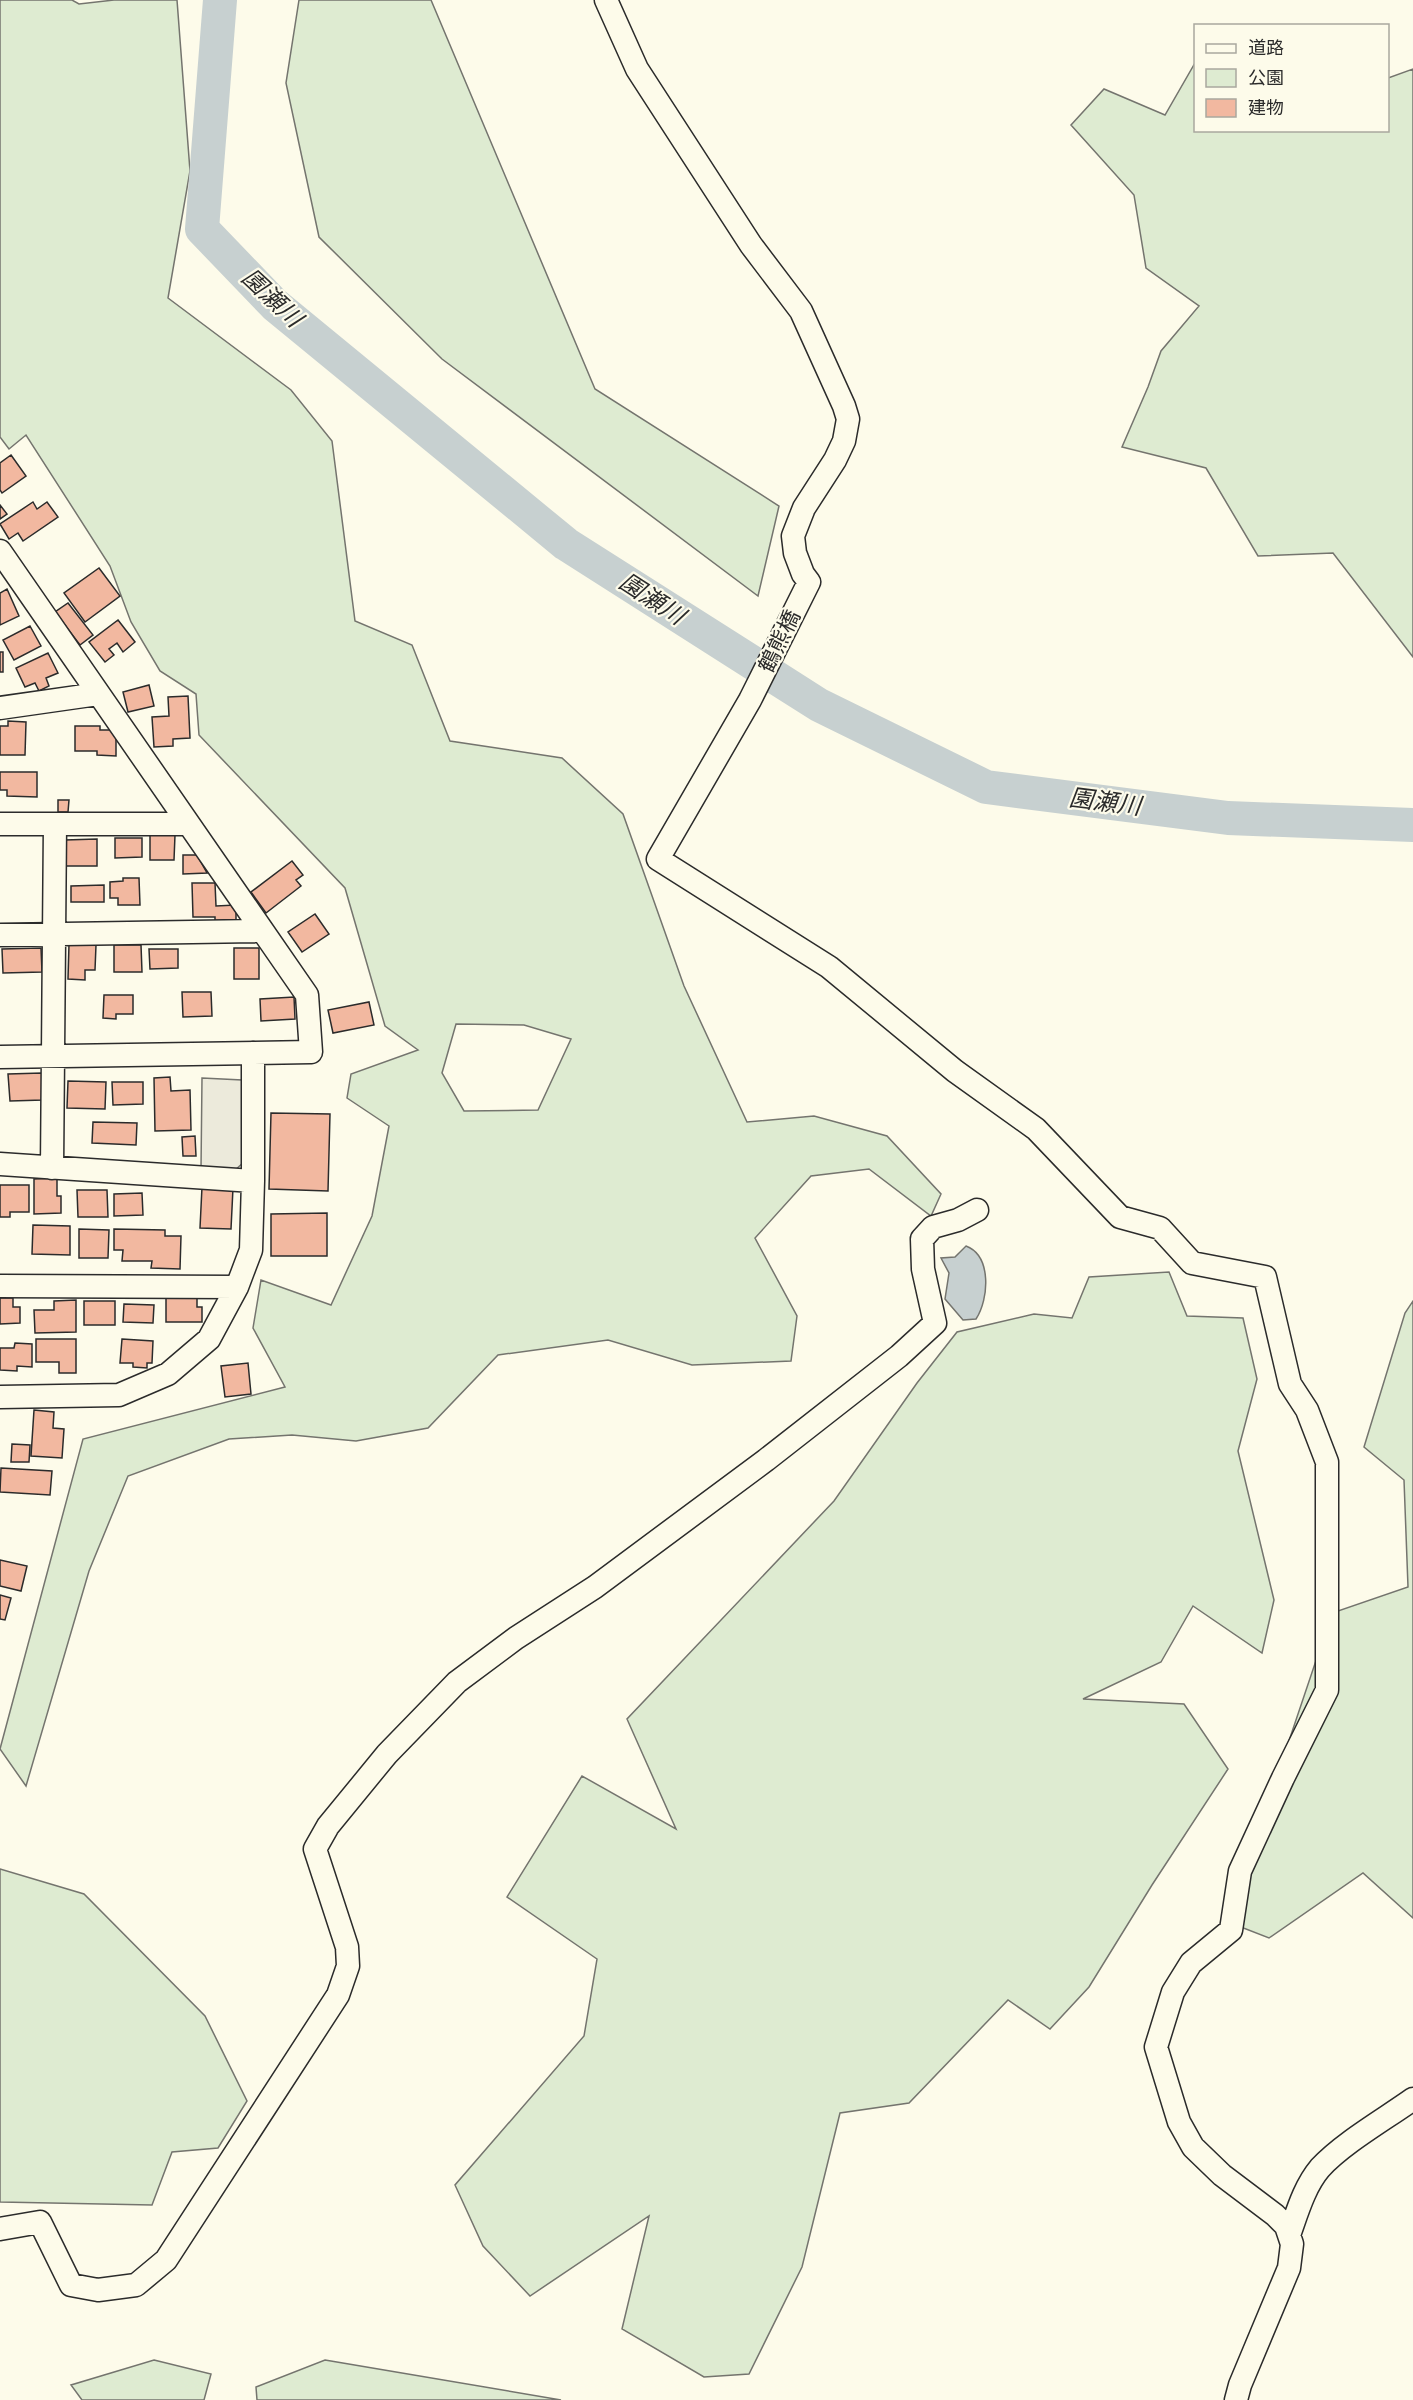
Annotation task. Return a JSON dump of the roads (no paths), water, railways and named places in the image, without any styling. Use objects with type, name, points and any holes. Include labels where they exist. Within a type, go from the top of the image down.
[{"type":"street","name":"鶴熊橋","points":[[606,0],[637,69],[751,245],[801,311],[848,419],[844,441],[835,460],[804,508],[793,536],[795,553],[803,574],[809,582],[750,700],[658,859],[829,967],[955,1071],[1036,1129],[1120,1217],[1160,1228],[1192,1263],[1265,1277],[1290,1384],[1307,1410],[1327,1462],[1327,1690],[1240,1871],[1231,1930],[1191,1963],[1173,1992],[1156,2048],[1179,2122],[1193,2147],[1222,2175],[1275,2215],[1286,2226],[1289,2235]]},
{"type":"street","points":[[0,551],[307,995],[311,1052],[0,1057]]},
{"type":"street","points":[[0,708],[98,694]]},
{"type":"street","points":[[0,824],[188,824]]},
{"type":"street","points":[[52,1168],[56,824]]},
{"type":"street","points":[[0,935],[261,931]]},
{"type":"street","points":[[0,1397],[119,1395],[168,1374],[209,1339],[237,1287],[251,1250],[253,1053]]},
{"type":"street","points":[[0,1164],[253,1181]]},
{"type":"street","points":[[0,2229],[40,2222],[71,2285],[98,2290],[136,2285],[166,2260],[338,1995],[348,1966],[347,1947],[315,1849],[328,1826],[387,1754],[457,1682],[516,1638],[595,1587],[765,1460],[899,1356],[935,1323],[923,1269],[922,1239],[933,1227],[958,1220],[978,1210]]},
{"type":"street","points":[[0,1286],[237,1287]]},
{"type":"street","points":[[1236,2400],[1240,2385],[1289,2268],[1292,2244],[1289,2235],[1305,2191],[1320,2169],[1413,2099]]},
{"type":"waterway","name":"園瀬川","points":[[220,0],[202,229],[275,305],[566,544],[819,705],[986,787],[1228,818],[1413,825]]}]
